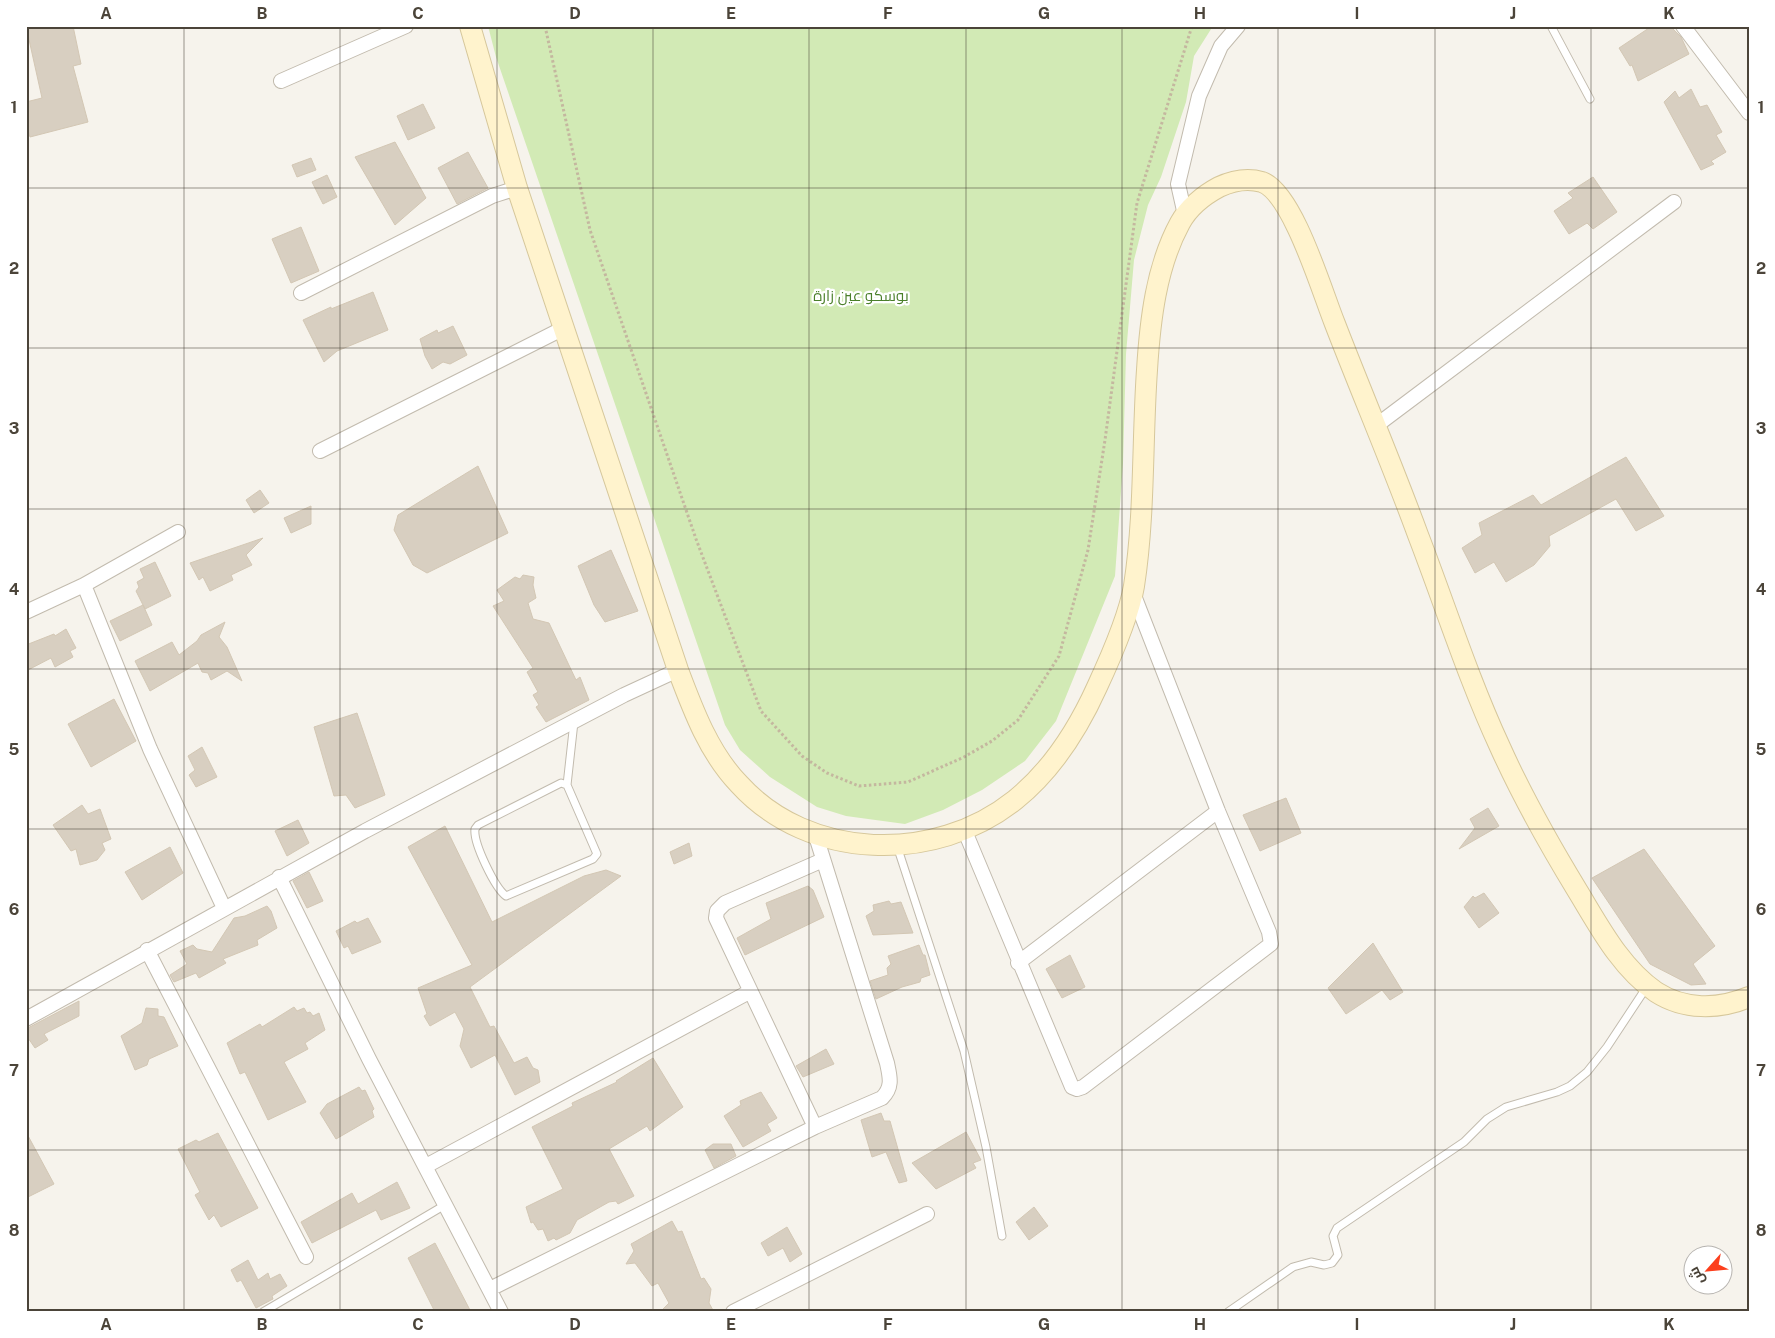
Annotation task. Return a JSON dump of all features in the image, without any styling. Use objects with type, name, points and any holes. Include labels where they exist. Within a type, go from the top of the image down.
[{"type":"main road","points":[[470,26],[517,188],[678,670],[696,718],[716,753],[738,784],[768,810],[815,833],[868,847],[896,846],[921,842],[964,829],[986,819],[1014,801],[1037,779],[1063,748],[1097,688],[1133,593],[1139,543],[1150,327],[1165,260],[1185,215],[1212,191],[1238,181],[1263,182],[1280,196],[1304,243],[1377,425],[1500,748],[1537,820],[1590,912],[1616,953],[1648,985],[1673,1001],[1696,1007],[1722,1005],[1749,998]]},
{"type":"street","points":[[281,81],[406,26]]},
{"type":"street","points":[[1185,215],[1178,184],[1199,96],[1221,46],[1238,26]]},
{"type":"street","points":[[1683,26],[1749,113]]},
{"type":"street","points":[[301,293],[492,196],[517,188]]},
{"type":"street","points":[[1377,425],[1674,202]]},
{"type":"street","points":[[320,451],[564,328]]},
{"type":"street","points":[[26,612],[84,584],[178,532]]},
{"type":"street","points":[[84,584],[150,749],[224,908]]},
{"type":"street","points":[[964,829],[1018,963],[1072,1087],[1077,1089],[1083,1087],[1271,944],[1269,932],[1218,811],[1133,593]]},
{"type":"street","points":[[26,1019],[279,877],[574,722],[678,670]]},
{"type":"street","points":[[1018,963],[1218,811]]},
{"type":"street","points":[[490,1289],[815,1127],[882,1098],[889,1090],[890,1078],[815,833]]},
{"type":"street","points":[[815,1127],[749,992],[716,918],[717,911],[725,903],[823,860]]},
{"type":"street","points":[[279,877],[369,1060],[446,1204],[500,1312]]},
{"type":"street","points":[[147,950],[306,1256]]},
{"type":"street","points":[[426,1166],[749,992]]},
{"type":"street","points":[[733,1312],[927,1214]]},
{"type":"lane","points":[[1551,26],[1590,99]]},
{"type":"lane","points":[[567,785],[555,784],[478,825],[475,829],[475,840],[494,880],[506,896],[593,859],[597,854],[567,785],[574,722]]},
{"type":"lane","points":[[896,846],[964,1050],[986,1147],[1002,1236]]},
{"type":"lane","points":[[1228,1312],[1293,1268],[1310,1262],[1324,1265],[1332,1262],[1338,1255],[1333,1236],[1337,1228],[1464,1142],[1487,1118],[1506,1107],[1557,1092],[1570,1086],[1587,1072],[1607,1047],[1648,985]]},
{"type":"lane","points":[[263,1312],[446,1204]]},
{"type":"path","points":[[545,26],[590,230],[696,540],[761,711],[802,756],[828,773],[859,786],[908,782],[964,757],[992,741],[1018,720],[1058,656],[1088,550],[1137,203],[1188,32],[1192,26]]},
{"type":"green space","name":"بوسكو عين زارة","points":[[488,26],[1213,26],[1194,56],[1186,102],[1161,177],[1148,205],[1134,260],[1126,354],[1123,463],[1115,576],[1056,721],[1025,761],[982,790],[943,810],[905,824],[846,816],[817,807],[770,777],[740,750],[725,725],[496,57]]},
{"type":"building","points":[[26,26],[73,26],[81,64],[73,66],[88,122],[30,137],[26,123],[26,102],[42,98]]},
{"type":"building","points":[[1652,26],[1670,26],[1681,37],[1689,54],[1638,81],[1632,65],[1630,66],[1619,48]]},
{"type":"building","points":[[1691,89],[1700,107],[1707,105],[1722,132],[1716,135],[1726,152],[1711,161],[1714,164],[1701,170],[1664,102],[1675,91],[1679,98]]},
{"type":"building","points":[[423,104],[435,128],[408,140],[397,116]]},
{"type":"building","points":[[395,142],[426,198],[395,225],[355,157]]},
{"type":"building","points":[[468,152],[488,188],[457,204],[438,168]]},
{"type":"building","points":[[311,158],[316,170],[297,177],[292,165]]},
{"type":"building","points":[[327,175],[337,197],[323,204],[312,182]]},
{"type":"building","points":[[1593,177],[1617,212],[1593,229],[1587,223],[1569,234],[1554,211],[1573,198],[1568,193]]},
{"type":"building","points":[[301,227],[319,271],[291,283],[272,239]]},
{"type":"building","points":[[373,292],[388,330],[337,351],[324,362],[303,320],[331,307],[331,309]]},
{"type":"building","points":[[453,326],[467,355],[450,364],[443,362],[432,369],[425,356],[420,339],[437,330],[438,333]]},
{"type":"building","points":[[1626,457],[1664,516],[1636,531],[1616,499],[1549,536],[1550,546],[1534,565],[1506,582],[1494,562],[1475,573],[1462,548],[1482,535],[1479,523],[1533,495],[1541,505]]},
{"type":"building","points":[[478,466],[508,533],[427,573],[413,565],[394,530],[398,515]]},
{"type":"building","points":[[260,490],[269,503],[254,513],[246,500]]},
{"type":"building","points":[[311,506],[311,524],[291,533],[284,518]]},
{"type":"building","points":[[263,538],[246,555],[252,565],[231,575],[233,580],[210,591],[203,577],[199,580],[190,563]]},
{"type":"building","points":[[611,550],[638,611],[605,622],[594,605],[578,566]]},
{"type":"building","points":[[155,562],[171,596],[145,609],[136,591],[139,587],[137,582],[144,578],[140,569]]},
{"type":"building","points":[[523,575],[534,577],[533,585],[536,598],[528,603],[533,619],[549,623],[576,680],[580,677],[589,700],[546,722],[536,707],[539,705],[533,695],[538,692],[527,672],[533,668],[493,606],[504,601],[497,590],[515,577],[520,579]]},
{"type":"building","points":[[143,605],[152,625],[120,641],[110,621]]},
{"type":"building","points":[[225,622],[219,637],[227,647],[242,681],[227,671],[211,680],[208,673],[202,672],[198,663],[150,691],[135,661],[172,642],[179,655],[197,641],[201,635]]},
{"type":"building","points":[[66,629],[76,648],[70,651],[73,657],[55,667],[51,658],[26,671],[26,645],[54,634],[55,636]]},
{"type":"building","points":[[114,699],[136,741],[91,767],[68,724]]},
{"type":"building","points":[[357,713],[385,795],[355,808],[346,795],[334,796],[314,727]]},
{"type":"building","points":[[202,747],[217,777],[196,787],[189,775],[195,770],[188,756]]},
{"type":"building","points":[[1286,798],[1301,833],[1260,851],[1243,815]]},
{"type":"building","points":[[82,805],[88,814],[100,809],[111,839],[102,843],[105,850],[97,860],[80,865],[76,849],[71,851],[53,825]]},
{"type":"building","points":[[1488,808],[1499,826],[1459,849],[1475,828],[1470,819]]},
{"type":"building","points":[[298,820],[309,843],[287,856],[275,831]]},
{"type":"building","points":[[445,826],[492,922],[584,876],[606,870],[621,876],[470,987],[490,1027],[494,1026],[514,1063],[527,1057],[533,1068],[538,1070],[540,1082],[515,1095],[495,1055],[471,1068],[460,1046],[464,1029],[455,1012],[430,1026],[424,1016],[427,1014],[418,988],[472,965],[408,847]]},
{"type":"building","points":[[689,843],[692,856],[674,864],[670,852]]},
{"type":"building","points":[[170,847],[183,873],[142,900],[125,872]]},
{"type":"building","points":[[1644,849],[1715,946],[1693,964],[1706,984],[1691,985],[1650,964],[1592,878]]},
{"type":"building","points":[[309,872],[323,901],[307,908],[293,881]]},
{"type":"building","points":[[808,886],[813,890],[824,917],[745,955],[737,938],[771,919],[766,903]]},
{"type":"building","points":[[1484,893],[1499,913],[1479,928],[1464,907],[1473,896],[1475,898]]},
{"type":"building","points":[[889,901],[891,904],[901,902],[913,933],[873,935],[866,916],[874,911],[873,905]]},
{"type":"building","points":[[267,906],[271,911],[277,928],[257,940],[258,945],[223,959],[226,963],[199,978],[196,973],[174,982],[170,975],[187,964],[180,951],[193,945],[197,949],[212,952],[234,918],[245,916]]},
{"type":"building","points":[[368,918],[381,942],[352,954],[348,946],[344,948],[336,931],[355,921],[357,923]]},
{"type":"building","points":[[1373,943],[1403,992],[1390,1000],[1382,990],[1346,1014],[1328,988]]},
{"type":"building","points":[[919,945],[923,955],[925,955],[930,975],[921,978],[920,982],[902,987],[876,999],[870,981],[888,975],[887,968],[891,964],[888,956]]},
{"type":"building","points":[[1070,955],[1085,987],[1062,998],[1046,969]]},
{"type":"building","points":[[79,1001],[79,1016],[44,1034],[48,1040],[35,1048],[26,1035],[26,1029]]},
{"type":"building","points":[[294,1007],[297,1011],[304,1008],[307,1013],[310,1012],[313,1016],[319,1013],[325,1030],[305,1043],[308,1049],[284,1062],[306,1102],[268,1120],[245,1072],[240,1074],[227,1043],[260,1024],[262,1027]]},
{"type":"building","points":[[146,1008],[158,1009],[158,1016],[164,1017],[178,1046],[149,1059],[147,1065],[135,1070],[121,1036],[142,1023]]},
{"type":"building","points":[[826,1049],[834,1064],[803,1077],[796,1066]]},
{"type":"building","points":[[653,1058],[683,1107],[650,1131],[647,1126],[609,1149],[634,1196],[618,1204],[616,1201],[609,1202],[577,1220],[570,1233],[556,1240],[554,1238],[548,1241],[543,1229],[538,1230],[533,1222],[531,1223],[526,1207],[563,1189],[532,1127],[573,1106],[572,1103],[617,1082]]},
{"type":"building","points":[[359,1087],[362,1091],[365,1090],[374,1109],[372,1111],[374,1117],[336,1139],[320,1113],[327,1104]]},
{"type":"building","points":[[761,1092],[777,1118],[767,1124],[771,1131],[743,1147],[724,1116],[741,1105],[740,1101]]},
{"type":"building","points":[[881,1113],[884,1121],[890,1121],[907,1181],[899,1183],[886,1152],[872,1157],[861,1120]]},
{"type":"building","points":[[26,1132],[54,1184],[26,1198]]},
{"type":"building","points":[[966,1132],[981,1160],[973,1163],[976,1168],[936,1189],[912,1163]]},
{"type":"building","points":[[218,1133],[258,1208],[221,1227],[214,1215],[209,1220],[195,1195],[200,1192],[178,1149],[196,1140],[199,1142]]},
{"type":"building","points":[[713,1144],[731,1144],[736,1156],[714,1168],[705,1150]]},
{"type":"building","points":[[397,1182],[410,1208],[381,1220],[376,1210],[312,1243],[301,1222],[352,1193],[358,1204]]},
{"type":"building","points":[[1034,1207],[1048,1226],[1029,1240],[1016,1222]]},
{"type":"building","points":[[672,1221],[678,1232],[682,1231],[701,1279],[704,1278],[711,1289],[709,1303],[714,1312],[660,1312],[669,1303],[658,1283],[652,1286],[635,1263],[626,1264],[634,1251],[631,1244]]},
{"type":"building","points":[[787,1227],[802,1254],[790,1262],[783,1248],[768,1256],[761,1243]]},
{"type":"building","points":[[435,1243],[471,1312],[435,1312],[408,1258]]},
{"type":"building","points":[[248,1260],[258,1280],[268,1273],[270,1279],[280,1274],[287,1286],[272,1296],[273,1299],[256,1308],[241,1280],[237,1282],[231,1270]]}]
